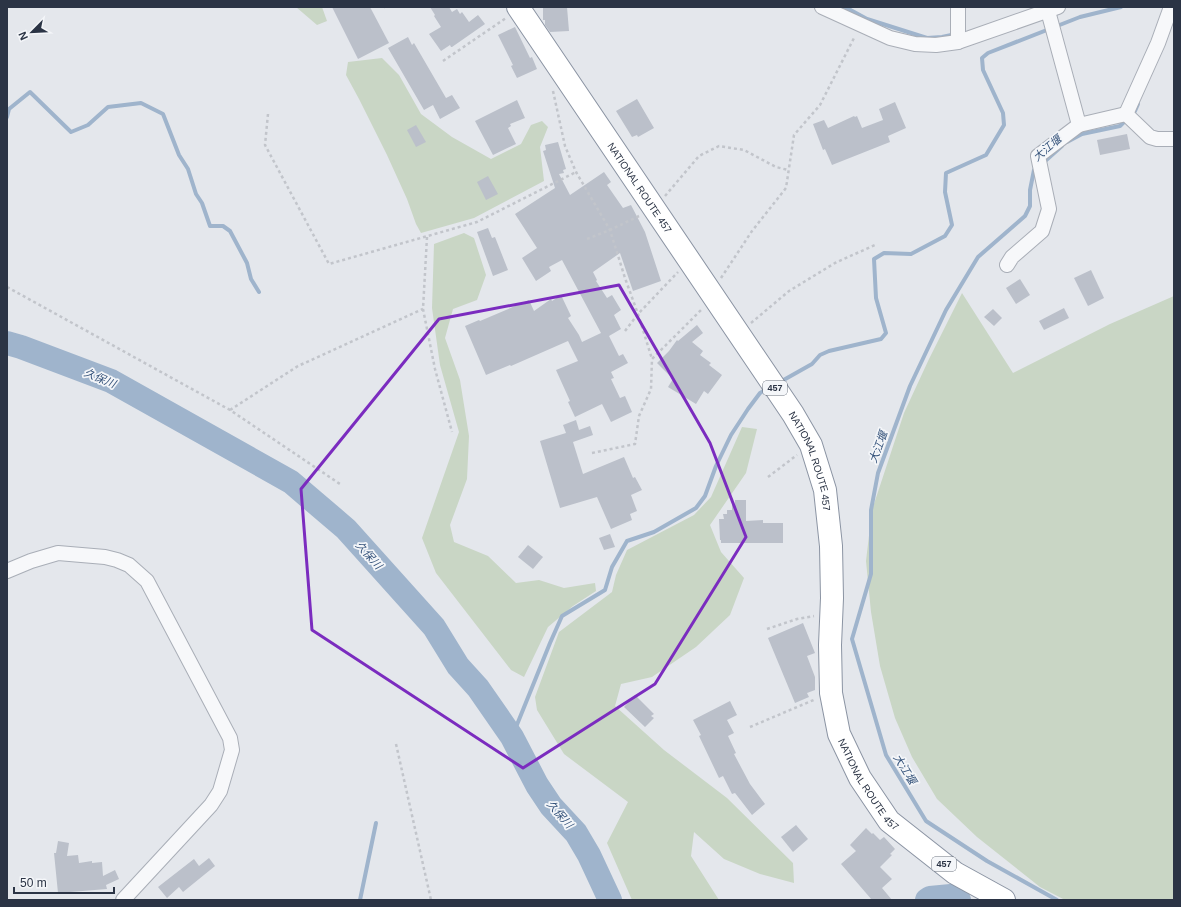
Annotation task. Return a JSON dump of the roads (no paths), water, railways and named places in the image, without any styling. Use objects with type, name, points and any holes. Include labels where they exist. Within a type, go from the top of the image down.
[{"type":"highway","name":"NATIONAL ROUTE 457","points":[[519,8],[793,414],[811,446],[825,490],[831,546],[831,693],[839,734],[860,778],[889,821],[955,873],[1004,900]]},
{"type":"street","points":[[822,7],[890,38],[915,44],[936,45],[958,42],[1053,9],[1079,125]]},
{"type":"street","points":[[958,7],[958,42]]},
{"type":"street","points":[[1126,114],[1158,43],[1171,7]]},
{"type":"street","points":[[1007,265],[1012,257],[1042,231],[1049,209],[1038,156],[1079,125],[1126,114]]},
{"type":"street","points":[[1126,114],[1150,137],[1157,139],[1174,139]]},
{"type":"street","points":[[7,571],[31,561],[58,553],[105,557],[129,565],[147,581],[230,738],[232,750],[220,791],[211,805],[123,900]]},
{"type":"waterway","name":"大江堰","points":[[845,7],[867,19],[927,38],[956,34]]},
{"type":"waterway","points":[[780,382],[812,364],[820,355],[829,351],[881,339],[886,333],[876,298],[874,259],[884,253],[911,254],[945,236],[952,225],[945,192],[946,173],[986,155],[1004,125],[1003,113],[983,70],[982,58],[988,53],[1080,17],[1121,7]]},
{"type":"waterway","points":[[7,117],[9,109],[30,92],[71,132],[88,125],[108,107],[141,103],[163,114],[179,155],[188,169],[196,194],[202,203],[210,226],[223,226],[230,231],[247,263],[251,279],[259,292]]},
{"type":"waterway","name":"大江堰","points":[[1067,142],[1082,134],[1120,126],[1135,111],[1138,104]]},
{"type":"waterway","name":"大江堰","points":[[1043,163],[1062,146]]},
{"type":"waterway","name":"大江堰","points":[[1036,169],[1034,170],[1030,190],[1030,206],[1025,216],[978,257],[946,310],[910,386],[878,473],[871,510],[871,574],[852,639],[886,755],[926,821],[987,861],[1057,900]]},
{"type":"waterway","name":"久保川","points":[[7,343],[111,381],[291,482],[346,529],[434,627],[458,666],[478,688],[512,737],[537,785],[551,806],[576,833],[589,855],[610,900]]},
{"type":"waterway","points":[[512,737],[562,616],[605,590],[612,567],[627,541],[654,532],[696,508],[705,496],[716,466],[731,435],[760,393],[769,388]]},
{"type":"waterway","points":[[360,900],[376,823]]},
{"type":"waterway","points":[[927,900],[930,898],[951,896],[959,900]]}]
